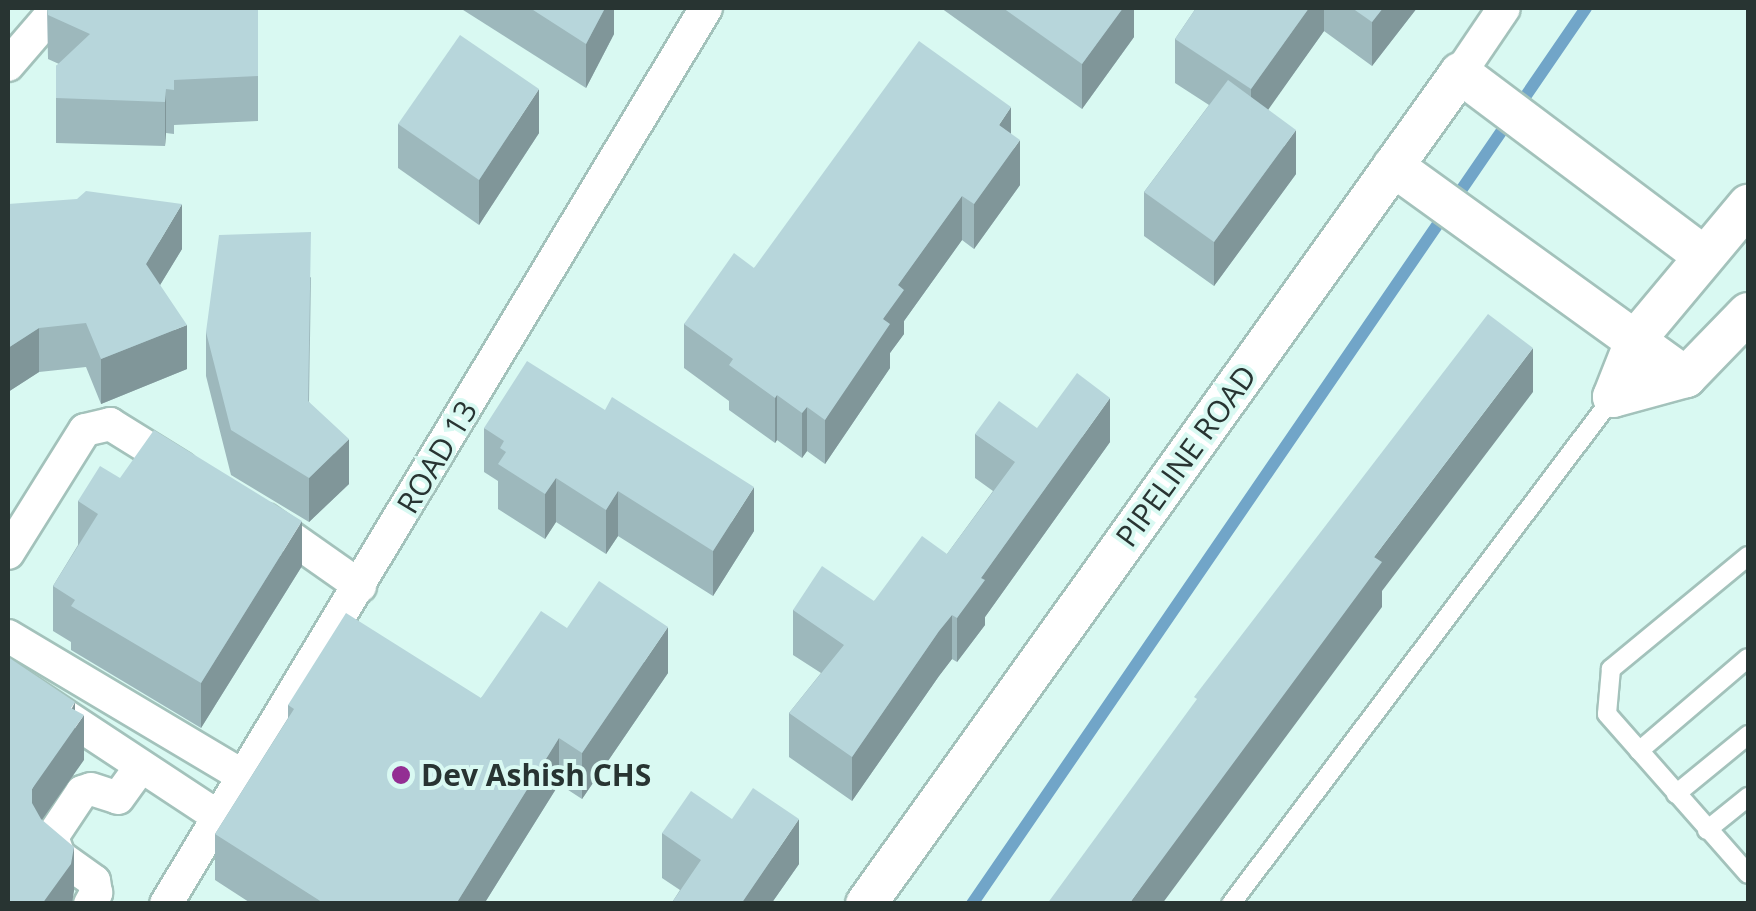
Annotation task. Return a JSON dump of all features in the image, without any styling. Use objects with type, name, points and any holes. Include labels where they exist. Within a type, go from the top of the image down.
[{"type":"street","points":[[8,65],[57,8]]},
{"type":"street","name":"ROAD 13","points":[[170,902],[706,8]]},
{"type":"street","name":"PIPELINE ROAD","points":[[866,904],[1504,8]]},
{"type":"street","points":[[1460,73],[1702,255]]},
{"type":"street","points":[[1393,166],[1476,222],[1686,377]]},
{"type":"street","points":[[1613,397],[1636,339],[1748,204]]},
{"type":"street","points":[[1613,397],[1686,377],[1748,313]]},
{"type":"street","points":[[8,554],[85,430],[110,424],[209,485]]},
{"type":"street","points":[[242,505],[308,546],[360,586]]},
{"type":"street","points":[[8,636],[246,778]]},
{"type":"street","points":[[8,678],[220,818]]},
{"type":"street","points":[[90,904],[96,893],[94,881],[59,856],[52,836],[82,792],[92,789],[118,798],[142,766]]},
{"type":"lane","points":[[1232,904],[1613,397]]},
{"type":"lane","points":[[1748,556],[1610,669],[1607,714],[1748,874]]},
{"type":"lane","points":[[1639,751],[1748,658]]},
{"type":"lane","points":[[1676,794],[1748,735]]},
{"type":"lane","points":[[1707,830],[1748,796]]},
{"type":"building","points":[[47,8],[258,8],[258,76],[174,80],[174,90],[166,89],[165,102],[56,98],[56,66],[90,34],[48,15]]},
{"type":"building","points":[[530,8],[605,8],[586,44]]},
{"type":"building","points":[[1003,8],[1123,8],[1082,64]]},
{"type":"building","points":[[1196,8],[1309,8],[1251,89],[1175,39]]},
{"type":"building","points":[[1352,8],[1383,8],[1372,22]]},
{"type":"building","points":[[460,35],[539,89],[479,180],[398,124]]},
{"type":"building","points":[[919,41],[1011,107],[999,125],[1020,140],[974,204],[962,196],[898,285],[904,290],[883,319],[890,324],[825,420],[807,407],[802,413],[777,395],[775,398],[729,365],[733,359],[684,324],[734,253],[754,268]]},
{"type":"building","points":[[1228,80],[1296,130],[1214,242],[1144,192]]},
{"type":"building","points":[[86,191],[182,204],[146,264],[187,325],[101,359],[86,323],[39,328],[8,348],[8,204],[77,199]]},
{"type":"building","points":[[311,232],[308,401],[349,439],[309,478],[231,430],[206,332],[219,235]]},
{"type":"building","points":[[1488,314],[1533,348],[1374,557],[1382,562],[1129,904],[1047,904],[1197,699],[1194,697]]},
{"type":"building","points":[[527,361],[605,410],[612,397],[754,487],[713,551],[618,491],[606,510],[556,478],[545,494],[498,464],[506,452],[500,448],[504,441],[484,428]]},
{"type":"building","points":[[1077,373],[1110,398],[981,578],[985,580],[957,618],[952,615],[939,631],[852,757],[789,713],[844,645],[793,610],[822,566],[874,601],[922,536],[947,554],[1015,462],[975,434],[999,401],[1037,428]]},
{"type":"building","points":[[154,430],[302,521],[201,683],[71,606],[75,600],[53,586],[98,514],[78,501],[100,466],[120,478]]},
{"type":"building","points":[[599,581],[668,627],[582,753],[559,738],[456,904],[325,904],[215,834],[294,709],[288,705],[346,613],[481,698],[541,611],[567,628]]},
{"type":"building","points":[[8,657],[75,702],[71,708],[84,715],[32,789],[32,803],[41,819],[74,847],[71,864],[42,904],[8,904]]},
{"type":"building","points":[[753,788],[799,819],[741,904],[671,904],[701,860],[662,833],[691,791],[732,819]]},
{"type":"waterway","points":[[972,904],[1586,8]]},
{"type":"place","name":"Dev Ashish CHS","points":[[401,775]]}]
